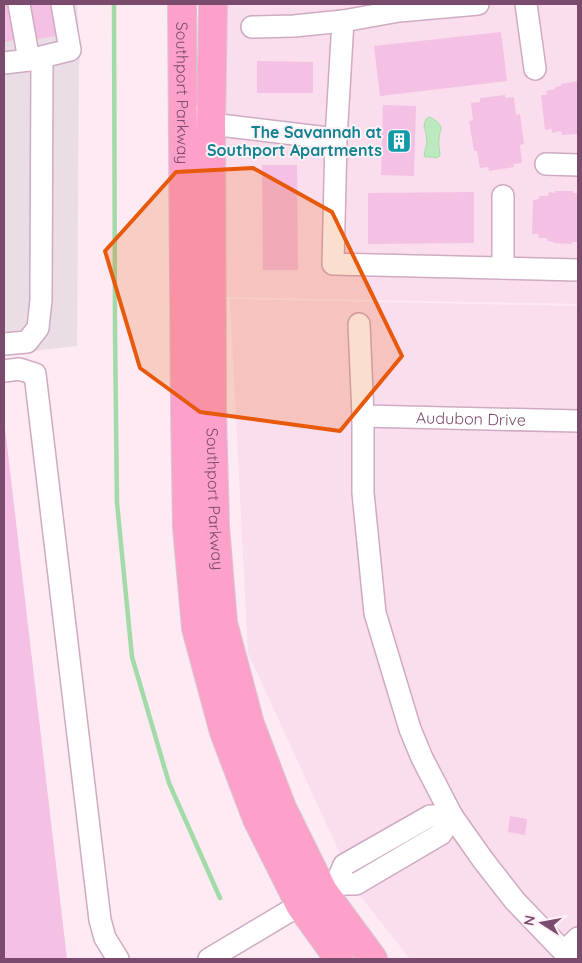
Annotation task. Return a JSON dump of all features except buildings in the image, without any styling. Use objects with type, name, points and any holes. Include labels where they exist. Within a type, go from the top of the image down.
[{"type":"main road","name":"Southport Parkway","points":[[182,4],[187,518],[196,628],[228,741],[257,819],[300,905],[339,959]]},
{"type":"main road","name":"Southport Parkway","points":[[213,4],[211,124],[214,526],[223,623],[250,724],[282,808],[373,959]]},
{"type":"street","points":[[4,344],[27,342],[38,328],[41,300],[35,58],[19,4]]},
{"type":"street","points":[[4,63],[70,50],[62,4]]},
{"type":"street","points":[[195,4],[196,115],[211,124],[336,139]]},
{"type":"street","points":[[252,27],[294,26],[344,21],[400,11],[478,4]]},
{"type":"street","points":[[526,4],[535,69]]},
{"type":"street","points":[[344,21],[336,139],[333,264],[578,270]]},
{"type":"street","points":[[546,164],[578,165]]},
{"type":"street","points":[[503,196],[503,268]]},
{"type":"street","points":[[360,324],[363,493],[376,613],[410,729],[422,758],[452,816],[483,860],[510,895],[571,950]]},
{"type":"street","points":[[4,371],[19,369],[35,374],[100,920],[105,938],[118,959]]},
{"type":"street","name":"Audubon Drive","points":[[363,416],[578,420]]},
{"type":"street","points":[[209,959],[330,887],[344,865],[430,816],[452,816]]},
{"type":"highlighted area","points":[[253,168],[332,212],[402,356],[340,431],[200,412],[140,368],[105,251],[176,172]]},
{"type":"shaded area","points":[[4,4],[77,4],[80,53],[77,346],[4,354]]},
{"type":"shaded area","points":[[225,4],[578,4],[578,304],[224,297]]},
{"type":"shaded area","points":[[429,117],[439,123],[441,127],[440,156],[436,158],[425,157],[424,155],[427,143],[424,126],[426,119]]},
{"type":"shaded area","points":[[230,299],[578,306],[578,959],[410,959],[358,893],[248,653]]},
{"type":"waterway","points":[[114,4],[117,503],[132,657],[169,783],[220,898]]},
{"type":"place","name":"The Savannah at Southport Apartments","points":[[399,141]]}]
